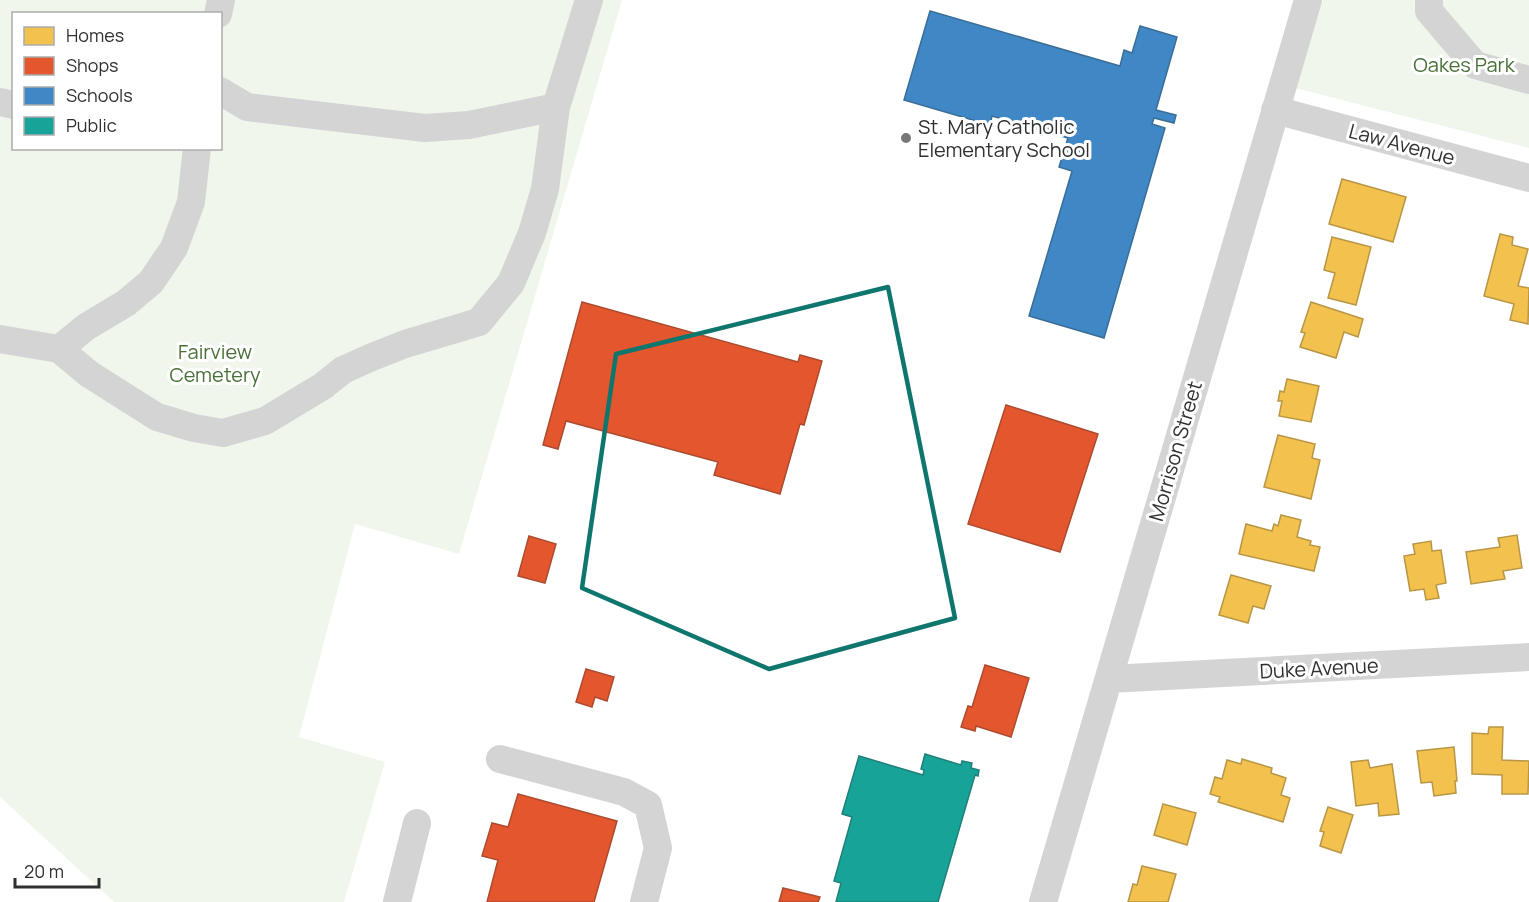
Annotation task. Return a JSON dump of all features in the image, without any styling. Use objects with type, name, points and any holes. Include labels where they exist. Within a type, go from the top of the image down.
[{"type":"street","points":[[0,339],[59,349],[89,374],[157,417],[194,428],[223,433],[265,421],[323,386],[343,370],[372,357],[405,344],[479,322],[512,284],[532,233],[545,189],[556,107],[589,0]]},
{"type":"street","name":"Morrison Street","points":[[1043,902],[1308,0]]},
{"type":"street","points":[[1429,0],[1429,11],[1475,65],[1529,80]]},
{"type":"street","points":[[222,93],[247,107],[425,128],[469,125],[556,107]]},
{"type":"street","name":"Law Avenue","points":[[1275,110],[1529,178]]},
{"type":"street","points":[[59,349],[86,327],[126,303],[151,282],[174,248],[191,202],[197,150]]},
{"type":"street","name":"Duke Avenue","points":[[1109,679],[1529,657]]},
{"type":"street","points":[[500,759],[624,792],[648,805],[658,848],[644,902]]},
{"type":"street","points":[[397,902],[417,824]]},
{"type":"highlighted area","points":[[888,287],[955,618],[769,669],[582,588],[616,354]]},
{"type":"green space","name":"Fairview Cemetery","points":[[0,0],[622,0],[459,554],[355,524],[299,737],[385,762],[344,902],[114,902],[0,797]]},
{"type":"green space","name":"Oakes Park","points":[[1323,0],[1529,0],[1529,148],[1295,88]]},
{"type":"building: Homes","points":[[1342,179],[1406,197],[1393,242],[1329,224]]},
{"type":"building: Homes","points":[[1500,234],[1513,237],[1512,245],[1528,249],[1518,286],[1529,288],[1528,324],[1510,320],[1514,304],[1484,296]]},
{"type":"building: Homes","points":[[1332,237],[1371,247],[1356,305],[1328,298],[1335,273],[1324,270]]},
{"type":"building: Homes","points":[[1311,302],[1363,319],[1358,337],[1344,332],[1336,358],[1300,347],[1305,333],[1301,332]]},
{"type":"building: Homes","points":[[1287,379],[1319,386],[1311,422],[1279,416],[1282,401],[1278,401],[1280,391],[1284,392]]},
{"type":"building: Homes","points":[[1278,435],[1315,444],[1312,458],[1320,460],[1311,499],[1264,487]]},
{"type":"building: Homes","points":[[1281,515],[1301,520],[1297,537],[1311,541],[1310,545],[1320,547],[1314,571],[1239,554],[1246,524],[1272,531],[1274,524],[1278,526]]},
{"type":"building: Homes","points":[[1517,535],[1522,568],[1503,571],[1505,579],[1471,584],[1466,552],[1500,547],[1498,538]]},
{"type":"building: Homes","points":[[1431,541],[1432,551],[1441,550],[1446,583],[1436,585],[1439,598],[1426,600],[1424,589],[1410,591],[1404,556],[1415,554],[1413,544]]},
{"type":"building: Homes","points":[[1231,575],[1271,586],[1264,609],[1253,606],[1248,623],[1219,615]]},
{"type":"building: Homes","points":[[1489,727],[1503,727],[1502,760],[1529,761],[1528,794],[1502,794],[1502,775],[1472,774],[1472,733],[1488,734]]},
{"type":"building: Homes","points":[[1454,747],[1456,793],[1434,796],[1432,782],[1421,783],[1417,751]]},
{"type":"building: Homes","points":[[1242,759],[1272,768],[1271,773],[1286,778],[1281,795],[1290,798],[1283,822],[1218,802],[1220,797],[1210,794],[1215,777],[1222,779],[1227,760],[1241,764]]},
{"type":"building: Homes","points":[[1368,760],[1370,768],[1392,764],[1399,814],[1379,816],[1378,803],[1356,806],[1351,762]]},
{"type":"building: Homes","points":[[1163,804],[1196,813],[1187,845],[1154,835]]},
{"type":"building: Homes","points":[[1328,807],[1353,815],[1341,853],[1320,846],[1324,832],[1320,831]]},
{"type":"building: Homes","points":[[1142,866],[1176,874],[1168,902],[1128,902],[1133,884],[1137,885]]},
{"type":"building: Shops","points":[[582,302],[798,362],[800,355],[822,361],[804,425],[800,424],[780,494],[714,475],[718,462],[566,421],[558,449],[543,445]]},
{"type":"building: Shops","points":[[1006,405],[1098,434],[1060,552],[968,524]]},
{"type":"building: Shops","points":[[529,536],[556,544],[545,583],[518,576]]},
{"type":"building: Shops","points":[[985,665],[1029,678],[1011,737],[976,726],[975,731],[961,727],[968,706],[972,707]]},
{"type":"building: Shops","points":[[586,669],[614,677],[607,701],[595,697],[592,707],[576,702]]},
{"type":"building: Shops","points":[[518,794],[617,821],[594,902],[487,902],[498,860],[482,856],[492,823],[508,827]]},
{"type":"building: Shops","points":[[783,888],[820,897],[818,902],[779,902]]},
{"type":"building: Schools","points":[[930,11],[1120,66],[1124,50],[1132,53],[1140,26],[1177,37],[1156,110],[1176,115],[1174,123],[1154,118],[1152,124],[1165,128],[1104,338],[1029,316],[1072,171],[1059,167],[1068,138],[992,116],[990,125],[904,100]]},
{"type":"building: Public","points":[[925,754],[961,765],[962,761],[972,763],[971,768],[979,770],[978,776],[975,775],[938,902],[836,902],[841,883],[834,881],[852,817],[842,814],[859,756],[923,775],[924,770],[921,769]]},
{"type":"place","name":"St. Mary Catholic Elementary School","points":[[906,138]]}]
